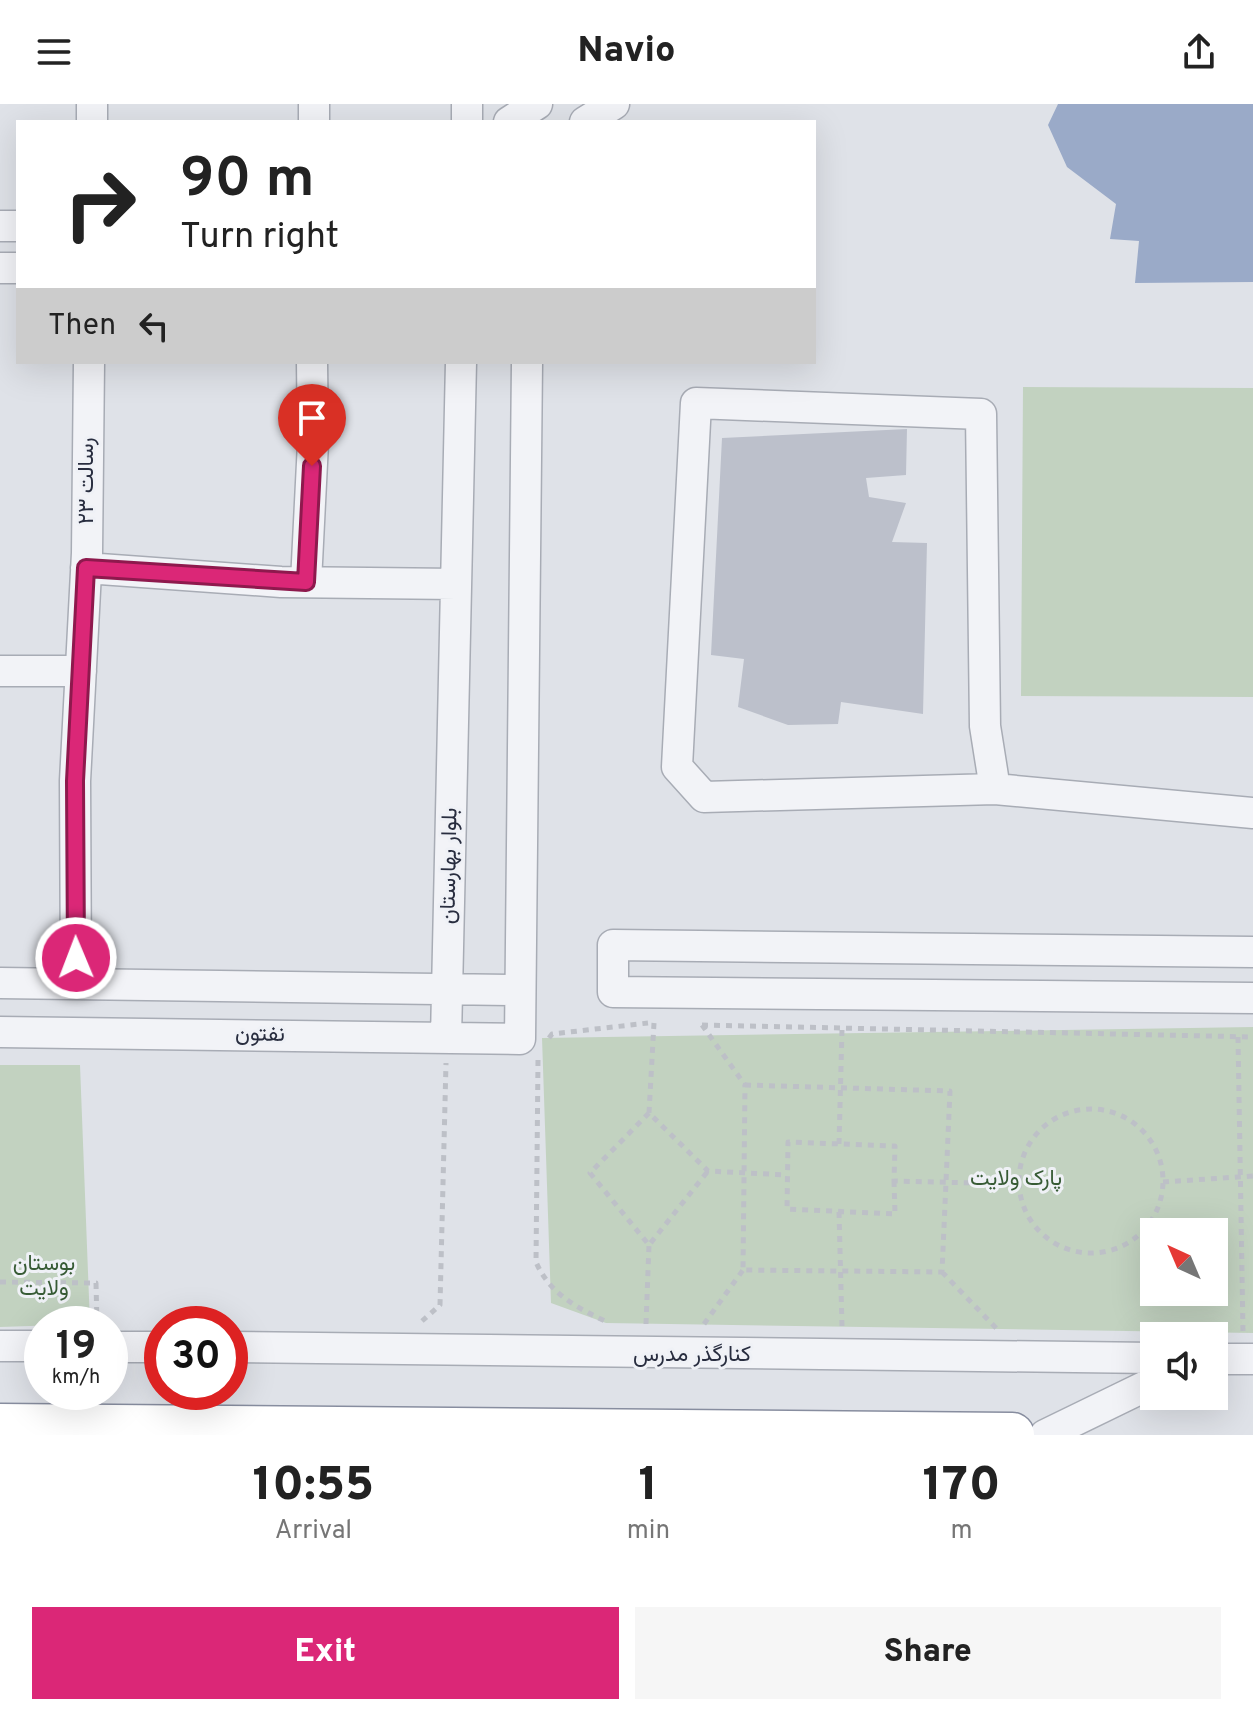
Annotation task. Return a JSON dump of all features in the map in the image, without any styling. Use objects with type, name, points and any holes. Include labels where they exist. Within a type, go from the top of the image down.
[{"type":"highway","points":[[0,1426],[1012,1435]]},
{"type":"street","points":[[588,120],[614,104]]},
{"type":"street","name":"رسالت ۲۳","points":[[76,984],[75,781],[86,568],[89,364]]},
{"type":"street","points":[[306,582],[313,443],[312,364]]},
{"type":"street","name":"بلوار بهارستان","points":[[446,1038],[461,364]]},
{"type":"street","points":[[527,364],[519,990],[535,1043]]},
{"type":"street","points":[[995,789],[985,726],[981,414],[696,403],[677,767],[704,797],[995,789],[1253,813]]},
{"type":"street","points":[[86,568],[306,582],[456,584]]},
{"type":"street","points":[[0,671],[81,671]]},
{"type":"street","points":[[1253,952],[613,945],[613,992],[1253,998]]},
{"type":"street","points":[[891,948],[892,994]]},
{"type":"street","points":[[0,983],[519,990]]},
{"type":"street","name":"نفتون","points":[[0,1032],[446,1038],[535,1043]]},
{"type":"street","points":[[0,1346],[24,1346]]},
{"type":"street","name":"کنارگذر مدرس","points":[[248,1347],[391,1347],[624,1354],[1140,1358]]},
{"type":"street","points":[[1228,1355],[1248,1349]]},
{"type":"street","points":[[1045,1435],[1140,1389]]},
{"type":"path","points":[[649,1245],[590,1173],[649,1113],[654,1023]]},
{"type":"path","points":[[615,1326],[575,1307],[544,1280],[536,1262],[535,1043],[552,1034],[666,1023]]},
{"type":"path","points":[[690,1024],[1253,1037]]},
{"type":"path","points":[[697,1333],[743,1270],[745,1085],[702,1025]]},
{"type":"path","points":[[839,1144],[842,1029]]},
{"type":"path","points":[[1238,1037],[1248,1349]]},
{"type":"path","points":[[391,1347],[440,1305],[446,1038]]},
{"type":"path","points":[[745,1085],[950,1091],[942,1272]]},
{"type":"path","points":[[1082,1108],[1117,1112],[1146,1132],[1163,1163],[1163,1182],[1163,1198],[1147,1229],[1118,1250],[1083,1254],[1050,1242],[1026,1216],[1018,1184],[1026,1147],[1049,1121],[1082,1108]]},
{"type":"path","points":[[649,1113],[708,1171],[787,1175]]},
{"type":"path","points":[[788,1142],[839,1144],[895,1146],[895,1214],[787,1209],[788,1142]]},
{"type":"path","points":[[645,1333],[649,1245],[708,1171]]},
{"type":"path","points":[[1163,1182],[1253,1176]]},
{"type":"path","points":[[894,1181],[1018,1184]]},
{"type":"path","points":[[839,1212],[842,1334]]},
{"type":"path","points":[[743,1270],[942,1272],[1005,1337],[995,1337]]},
{"type":"path","points":[[0,1282],[96,1283],[97,1306]]},
{"type":"green space","points":[[1023,387],[1253,388],[1253,697],[1021,696]]},
{"type":"green space","name":"پارک ولایت","points":[[1253,1027],[1253,1333],[1228,1333],[1228,1322],[1140,1322],[1140,1331],[606,1323],[551,1303],[542,1038]]},
{"type":"green space","name":"بوستان ولایت","points":[[0,1065],[80,1065],[89,1306],[24,1306],[24,1326],[0,1327]]},
{"type":"water","points":[[1058,104],[1253,104],[1253,282],[1135,283],[1139,241],[1110,239],[1116,204],[1067,167],[1048,125]]},
{"type":"building","points":[[907,429],[906,475],[866,478],[869,497],[906,503],[892,542],[927,543],[923,714],[841,702],[838,724],[788,725],[738,707],[744,659],[711,655],[722,438]]},
{"type":"route","points":[[76,958],[75,781],[86,568],[306,582],[312,466]]}]
